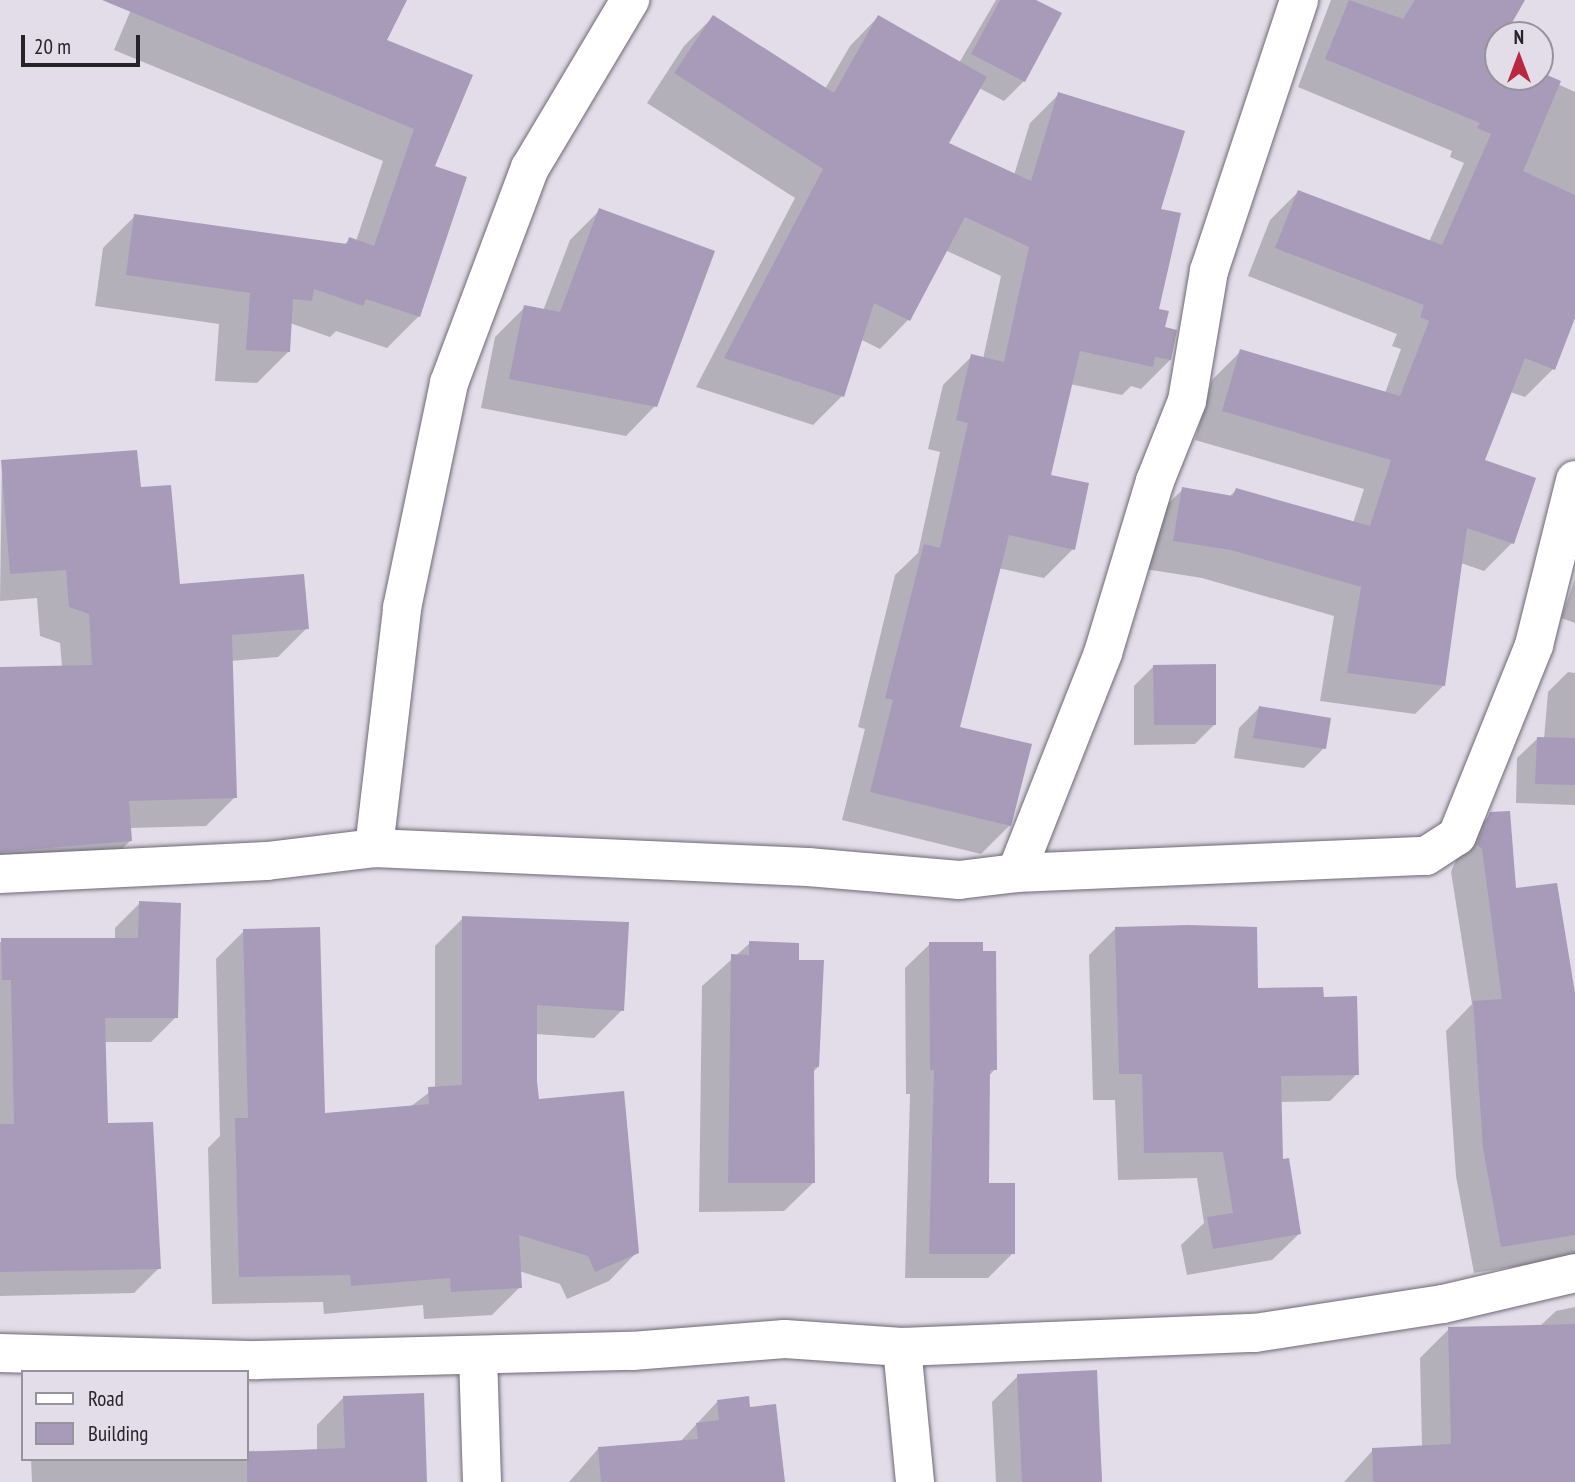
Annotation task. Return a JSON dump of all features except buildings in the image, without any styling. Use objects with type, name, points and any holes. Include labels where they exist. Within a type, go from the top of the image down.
[{"type":"street","points":[[374,848],[402,608],[449,383],[530,168],[630,0]]},
{"type":"street","points":[[1017,873],[1102,653],[1155,481],[1187,401],[1209,271],[1299,0]]},
{"type":"street","points":[[0,874],[267,861],[374,848],[808,867],[959,880],[1017,873],[1426,856],[1457,836],[1534,645],[1575,480]]},
{"type":"street","points":[[0,1353],[257,1360],[478,1355],[786,1339],[902,1347],[1255,1333],[1443,1304],[1575,1273]]},
{"type":"street","points":[[902,1347],[915,1482]]},
{"type":"street","points":[[478,1355],[482,1482]]}]
